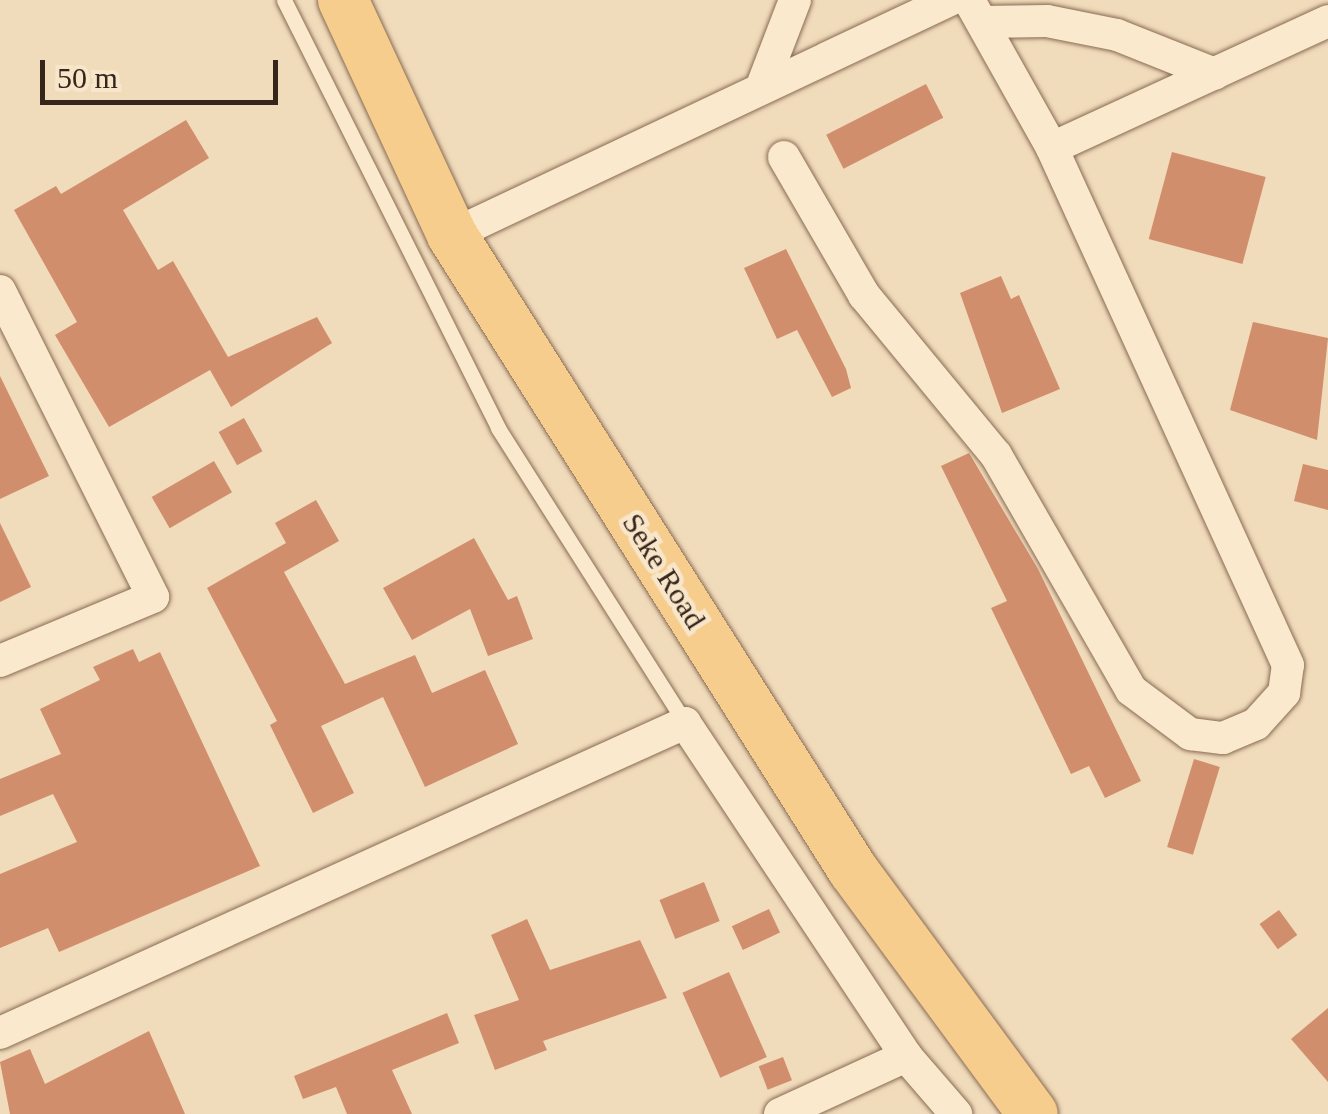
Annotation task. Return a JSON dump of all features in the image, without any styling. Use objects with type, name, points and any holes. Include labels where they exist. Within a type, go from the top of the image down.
[{"type":"main road","name":"Seke Road","points":[[343,0],[452,235],[853,870],[1032,1114]]},
{"type":"street","points":[[452,235],[950,0]]},
{"type":"street","points":[[762,86],[782,2]]},
{"type":"street","points":[[975,11],[1116,35],[1214,74]]},
{"type":"street","points":[[784,157],[864,295],[996,455],[1131,690],[1190,734],[1223,738],[1256,724],[1284,694],[1288,665],[1052,148],[975,11]]},
{"type":"street","points":[[1052,148],[1328,22]]},
{"type":"street","points":[[0,291],[153,597],[0,661]]},
{"type":"street","points":[[0,1033],[685,723],[906,1056],[956,1114]]},
{"type":"street","points":[[780,1114],[906,1056]]},
{"type":"lane","points":[[284,0],[498,428],[685,723]]},
{"type":"building","points":[[926,84],[943,118],[843,169],[826,135]]},
{"type":"building","points":[[186,120],[209,158],[123,210],[158,270],[173,261],[228,357],[317,317],[332,343],[231,407],[210,370],[109,427],[55,335],[77,322],[14,210],[56,186],[61,194]]},
{"type":"building","points":[[1172,152],[1266,177],[1242,264],[1149,239]]},
{"type":"building","points":[[786,249],[846,369],[851,388],[832,397],[797,330],[777,339],[744,268]]},
{"type":"building","points":[[1001,276],[1011,299],[1019,295],[1060,389],[1002,413],[960,293]]},
{"type":"building","points":[[1253,322],[1328,338],[1317,440],[1230,410]]},
{"type":"building","points":[[0,376],[49,476],[0,499]]},
{"type":"building","points":[[244,418],[262,451],[237,465],[219,432]]},
{"type":"building","points":[[969,453],[1038,569],[1141,781],[1105,798],[1089,766],[1071,774],[991,608],[1007,601],[941,466]]},
{"type":"building","points":[[214,461],[232,492],[170,528],[152,497]]},
{"type":"building","points":[[1303,464],[1328,470],[1328,510],[1294,501]]},
{"type":"building","points":[[316,500],[339,541],[284,572],[345,684],[415,655],[432,693],[485,670],[518,744],[425,787],[383,697],[321,726],[354,793],[313,813],[270,725],[277,721],[207,588],[286,543],[275,523]]},
{"type":"building","points":[[0,523],[31,587],[0,602]]},
{"type":"building","points":[[474,538],[508,600],[517,596],[533,639],[488,656],[470,609],[412,640],[383,588]]},
{"type":"building","points":[[133,649],[139,662],[160,652],[260,866],[59,952],[48,928],[0,948],[0,874],[77,842],[53,794],[0,816],[0,779],[61,754],[40,709],[100,680],[93,667]]},
{"type":"building","points":[[1194,759],[1220,767],[1193,855],[1167,847]]},
{"type":"building","points":[[704,882],[720,921],[675,939],[659,900]]},
{"type":"building","points":[[769,909],[780,933],[743,950],[732,926]]},
{"type":"building","points":[[1279,910],[1297,935],[1278,949],[1260,924]]},
{"type":"building","points":[[527,919],[550,970],[640,940],[667,998],[543,1041],[547,1050],[495,1070],[474,1015],[519,1000],[491,935]]},
{"type":"building","points":[[729,972],[767,1057],[720,1078],[682,993]]},
{"type":"building","points":[[1328,1008],[1328,1082],[1291,1039]]},
{"type":"building","points":[[447,1013],[459,1043],[392,1070],[412,1114],[347,1114],[336,1087],[303,1099],[294,1076]]},
{"type":"building","points":[[149,1031],[185,1114],[10,1114],[0,1062],[30,1049],[45,1084]]},
{"type":"building","points":[[783,1057],[792,1080],[768,1090],[759,1066]]}]
